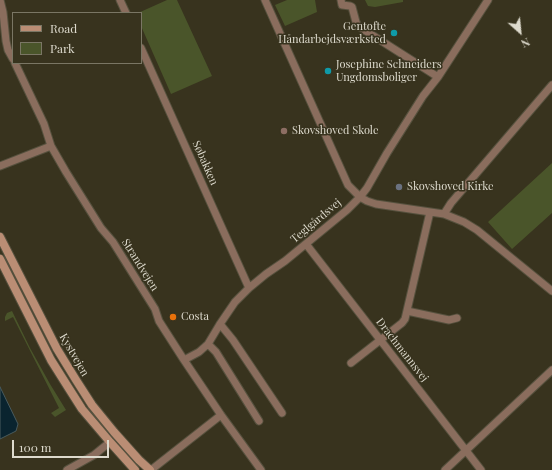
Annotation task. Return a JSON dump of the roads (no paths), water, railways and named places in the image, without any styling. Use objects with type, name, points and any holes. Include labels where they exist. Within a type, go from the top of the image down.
[{"type":"main road","name":"Kystvejen","points":[[0,236],[57,349],[92,405],[114,432],[150,470]]},
{"type":"main road","name":"Kystvejen","points":[[0,259],[55,367],[82,409],[135,470]]},
{"type":"street","points":[[0,0],[6,41],[8,50],[12,57]]},
{"type":"street","points":[[120,0],[126,12]]},
{"type":"street","points":[[265,0],[348,186],[360,198],[376,204],[444,214],[464,222],[477,230],[552,291]]},
{"type":"street","points":[[341,0],[342,5],[352,7],[358,26],[438,77]]},
{"type":"street","name":"Teglgårdsvej","points":[[184,360],[199,352],[208,344],[235,302],[249,288],[306,244],[360,198],[423,96],[438,77],[485,1]]},
{"type":"street","name":"Søbakken","points":[[142,50],[249,288]]},
{"type":"street","name":"Strandvejen","points":[[15,64],[44,124],[51,146],[71,180],[101,228],[113,242],[155,309],[159,321],[184,360],[221,415],[261,470]]},
{"type":"street","points":[[444,214],[451,203],[552,85]]},
{"type":"street","points":[[0,166],[51,146]]},
{"type":"street","points":[[351,363],[402,323],[405,319],[430,212]]},
{"type":"street","name":"Drachmannsvej","points":[[306,244],[481,470]]},
{"type":"street","points":[[407,311],[449,320],[457,318]]},
{"type":"street","points":[[220,324],[233,340],[282,413]]},
{"type":"street","points":[[208,344],[216,352],[259,421]]},
{"type":"street","points":[[445,470],[552,370]]},
{"type":"street","points":[[150,470],[221,415]]},
{"type":"street","points":[[67,470],[94,455],[110,442]]},
{"type":"water","points":[[0,387],[18,424],[16,431],[0,439]]},
{"type":"place","name":"Gentofte Håndarbejdsværksted","points":[[394,33]]},
{"type":"place","name":"Josephine Schneiders Ungdomsboliger","points":[[328,71]]},
{"type":"place","name":"Skovshoved Skole","points":[[284,131]]},
{"type":"place","name":"Skovshoved Kirke","points":[[399,187]]},
{"type":"place","name":"Costa","points":[[173,317]]}]
